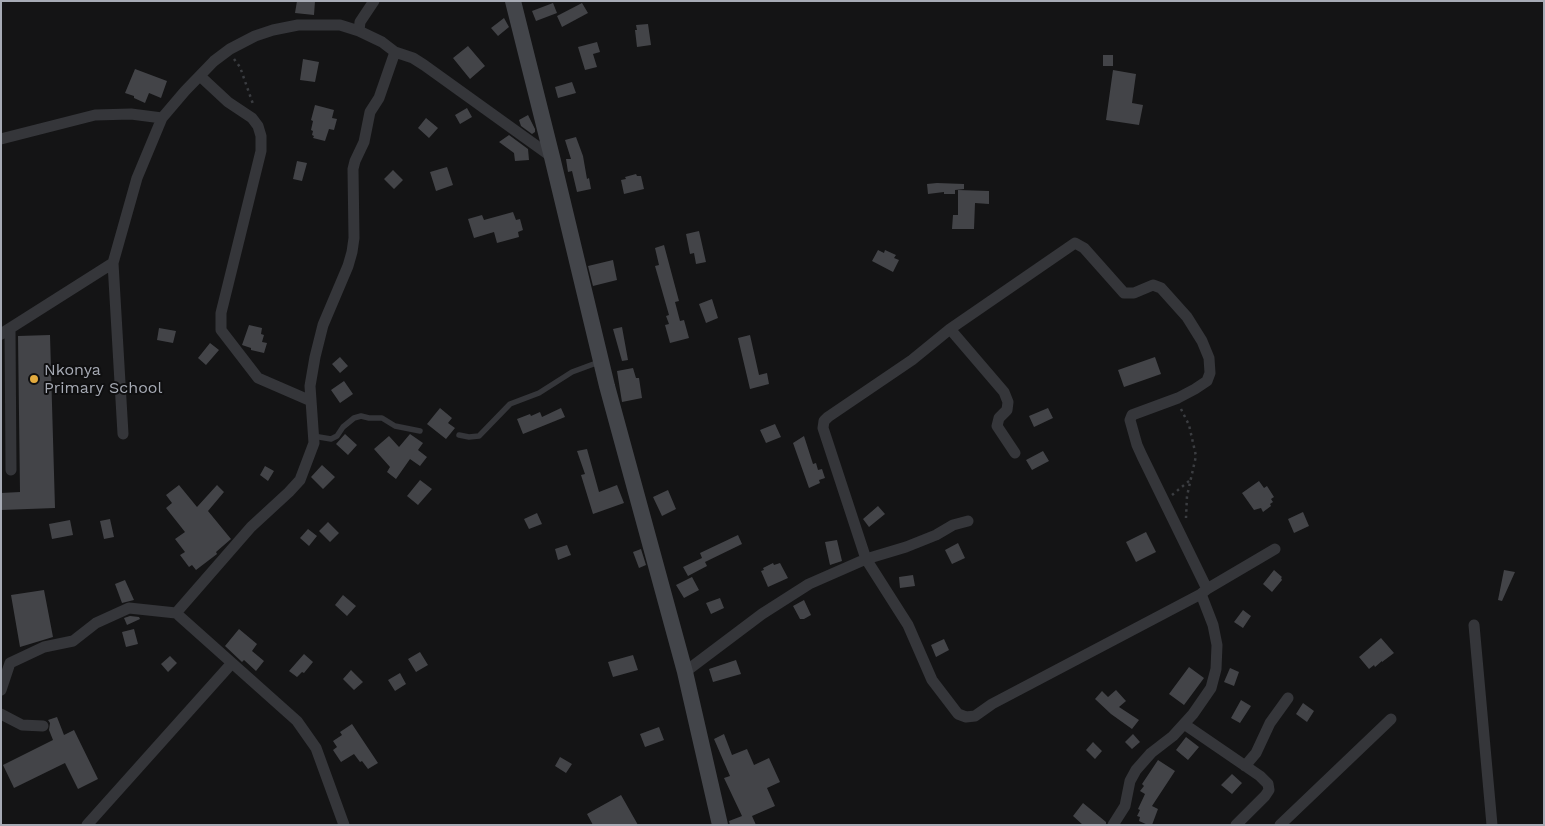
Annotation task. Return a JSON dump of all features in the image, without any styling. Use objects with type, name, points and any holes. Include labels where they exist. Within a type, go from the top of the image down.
[{"type":"street","points":[[359,31],[360,22],[374,1]]},
{"type":"street","points":[[513,1],[601,361],[685,672],[720,825]]},
{"type":"street","points":[[123,434],[112,263],[137,178],[162,118],[214,60],[230,49],[261,34],[298,25],[340,25],[359,31],[382,42],[395,52],[424,65],[552,157]]},
{"type":"street","points":[[176,613],[251,527],[290,492],[300,480],[314,443],[310,386],[313,367],[323,325],[352,252],[354,238],[353,169],[364,142],[370,112],[379,98],[395,52]]},
{"type":"street","points":[[200,76],[228,102],[252,118],[258,126],[260,151],[221,314],[221,330],[258,378],[311,401]]},
{"type":"street","points":[[1,139],[95,115],[131,114],[162,118]]},
{"type":"street","points":[[1113,825],[1125,806],[1130,781],[1136,770],[1184,724],[1211,688],[1216,669],[1217,645],[1204,591],[1181,537],[1137,445],[1130,420],[1132,415],[1178,398],[1207,381],[1210,373],[1209,358],[1202,341],[1188,317],[1161,288],[1153,285],[1134,293],[1124,293],[1084,248],[1075,243],[950,329],[912,360],[828,416],[824,422],[823,428],[830,452],[866,559],[908,626],[932,680],[958,714],[966,717],[975,716],[992,704],[1204,591],[1274,549]]},
{"type":"street","points":[[11,470],[6,331],[112,263]]},
{"type":"street","points":[[950,329],[1004,392],[1008,402],[1007,410],[999,418],[997,426],[1015,453]]},
{"type":"street","points":[[685,672],[762,614],[809,584],[866,559],[906,547],[936,535],[952,525],[968,521]]},
{"type":"street","points":[[1,690],[10,663],[44,646],[73,641],[96,623],[129,608],[176,613],[297,721],[316,748],[344,825]]},
{"type":"street","points":[[1474,625],[1492,825]]},
{"type":"street","points":[[87,825],[232,663]]},
{"type":"street","points":[[1245,766],[1256,753],[1270,723],[1288,698]]},
{"type":"street","points":[[1,714],[22,725],[42,726]]},
{"type":"street","points":[[1280,825],[1390,719]]},
{"type":"street","points":[[1184,724],[1268,784],[1269,790],[1265,796],[1236,825]]},
{"type":"lane","points":[[459,435],[479,436],[510,404],[539,393],[572,372],[601,361]]},
{"type":"lane","points":[[313,436],[331,439],[337,436],[343,427],[354,418],[361,416],[382,418],[395,426],[420,431]]},
{"type":"path","points":[[230,49],[240,67],[250,96],[253,106],[252,118]]},
{"type":"path","points":[[1178,398],[1179,406],[1189,425],[1196,456],[1190,480],[1181,537]]},
{"type":"path","points":[[1165,503],[1190,480]]},
{"type":"building","points":[[297,1],[315,1],[314,15],[295,13]]},
{"type":"building","points":[[553,3],[557,13],[536,21],[532,11]]},
{"type":"building","points":[[582,3],[588,13],[562,27],[557,16]]},
{"type":"building","points":[[504,18],[509,27],[498,36],[491,28]]},
{"type":"building","points":[[648,24],[651,45],[637,47],[636,25]]},
{"type":"building","points":[[597,42],[600,52],[593,54],[597,67],[585,70],[578,47]]},
{"type":"building","points":[[468,46],[485,66],[470,79],[453,58]]},
{"type":"building","points":[[1103,55],[1113,55],[1113,66],[1103,66]]},
{"type":"building","points":[[303,59],[319,62],[315,82],[300,80]]},
{"type":"building","points":[[135,69],[167,81],[161,98],[149,93],[145,103],[125,93]]},
{"type":"building","points":[[1113,70],[1136,74],[1132,103],[1143,105],[1139,125],[1106,120]]},
{"type":"building","points":[[572,82],[576,93],[558,98],[555,87]]},
{"type":"building","points":[[315,105],[334,110],[332,118],[337,119],[334,130],[329,129],[325,141],[313,138],[314,136],[312,135],[313,121],[311,120]]},
{"type":"building","points":[[467,108],[472,117],[460,124],[455,115]]},
{"type":"building","points":[[528,115],[535,129],[535,132],[532,134],[521,126],[519,120]]},
{"type":"building","points":[[426,118],[438,128],[429,138],[418,128]]},
{"type":"building","points":[[509,135],[528,149],[529,160],[515,161],[514,153],[499,142]]},
{"type":"building","points":[[576,137],[591,189],[577,192],[572,171],[568,172],[566,159],[571,159],[565,140]]},
{"type":"building","points":[[297,161],[307,163],[302,181],[293,179]]},
{"type":"building","points":[[447,167],[453,185],[436,191],[430,172]]},
{"type":"building","points":[[393,170],[403,180],[394,189],[384,179]]},
{"type":"building","points":[[636,174],[641,176],[644,189],[624,194],[621,180]]},
{"type":"building","points":[[927,184],[964,184],[964,189],[955,190],[955,194],[944,194],[944,192],[928,194]]},
{"type":"building","points":[[958,190],[989,191],[989,204],[975,203],[974,229],[952,229],[953,215],[958,215]]},
{"type":"building","points":[[513,212],[516,220],[520,219],[523,230],[518,232],[519,237],[497,243],[494,232],[474,238],[468,219],[482,215],[484,220]]},
{"type":"building","points":[[699,231],[706,262],[696,264],[694,253],[690,254],[686,234]]},
{"type":"building","points":[[664,245],[679,301],[675,302],[680,321],[684,320],[689,338],[670,343],[665,325],[669,324],[666,316],[669,315],[655,266],[659,265],[655,248]]},
{"type":"building","points":[[878,250],[884,253],[885,250],[896,255],[894,258],[899,260],[893,272],[872,261]]},
{"type":"building","points":[[613,260],[617,280],[593,286],[588,266]]},
{"type":"building","points":[[712,299],[718,318],[706,323],[699,304]]},
{"type":"building","points":[[249,325],[262,328],[261,334],[264,335],[262,342],[267,343],[264,353],[251,350],[251,348],[242,345]]},
{"type":"building","points":[[622,327],[628,360],[622,361],[613,329]]},
{"type":"building","points":[[159,328],[176,331],[173,343],[157,340]]},
{"type":"building","points":[[50,335],[55,508],[1,510],[1,493],[20,492],[18,336]]},
{"type":"building","points":[[750,335],[759,375],[767,373],[769,384],[750,389],[738,338]]},
{"type":"building","points":[[210,343],[219,350],[206,365],[198,358]]},
{"type":"building","points":[[340,357],[348,366],[340,373],[332,364]]},
{"type":"building","points":[[1155,357],[1161,374],[1124,387],[1118,370]]},
{"type":"building","points":[[633,368],[636,378],[639,378],[642,398],[622,402],[617,371]]},
{"type":"building","points":[[344,381],[353,394],[340,403],[331,390]]},
{"type":"building","points":[[440,408],[452,418],[448,423],[455,428],[446,439],[427,424]]},
{"type":"building","points":[[561,408],[565,417],[523,434],[517,419],[540,412],[542,417]]},
{"type":"building","points":[[1048,408],[1053,418],[1034,427],[1029,416]]},
{"type":"building","points":[[775,424],[781,437],[766,443],[760,430]]},
{"type":"building","points":[[345,434],[357,445],[348,455],[336,444]]},
{"type":"building","points":[[410,434],[423,443],[418,450],[427,457],[420,466],[410,459],[396,479],[387,472],[390,467],[374,449],[389,436],[399,447]]},
{"type":"building","points":[[804,436],[813,464],[816,463],[818,470],[822,469],[825,478],[819,480],[820,483],[809,488],[793,443]]},
{"type":"building","points":[[587,449],[599,492],[617,485],[624,503],[593,514],[581,475],[585,474],[577,451]]},
{"type":"building","points":[[1043,451],[1049,461],[1032,470],[1026,460]]},
{"type":"building","points":[[322,465],[335,477],[323,489],[311,477]]},
{"type":"building","points":[[265,466],[274,471],[268,481],[260,475]]},
{"type":"building","points":[[420,480],[432,489],[418,505],[407,496]]},
{"type":"building","points":[[1259,481],[1264,488],[1267,486],[1274,497],[1271,499],[1273,502],[1270,504],[1271,506],[1263,512],[1261,508],[1254,510],[1242,493]]},
{"type":"building","points":[[179,485],[197,507],[217,485],[224,492],[208,511],[231,539],[216,552],[217,554],[196,570],[192,565],[189,567],[180,555],[185,552],[175,539],[185,532],[166,508],[172,503],[166,495]]},
{"type":"building","points":[[668,490],[676,509],[662,516],[653,497]]},
{"type":"building","points":[[878,506],[885,514],[869,527],[863,519]]},
{"type":"building","points":[[1303,512],[1309,526],[1294,533],[1288,519]]},
{"type":"building","points":[[537,513],[542,524],[529,529],[524,519]]},
{"type":"building","points":[[110,519],[114,537],[104,539],[100,521]]},
{"type":"building","points":[[70,520],[73,535],[52,539],[49,524]]},
{"type":"building","points":[[328,522],[339,533],[330,542],[319,531]]},
{"type":"building","points":[[308,529],[317,536],[309,546],[300,538]]},
{"type":"building","points":[[1146,532],[1156,552],[1136,562],[1126,542]]},
{"type":"building","points":[[738,535],[742,544],[705,562],[707,566],[688,576],[683,567],[702,558],[700,553]]},
{"type":"building","points":[[837,540],[842,561],[830,565],[825,542]]},
{"type":"building","points":[[958,543],[965,558],[952,564],[945,550]]},
{"type":"building","points":[[567,545],[571,555],[558,560],[555,549]]},
{"type":"building","points":[[641,549],[646,565],[639,568],[633,552]]},
{"type":"building","points":[[773,563],[774,565],[780,563],[788,578],[768,587],[761,571]]},
{"type":"building","points":[[1274,570],[1282,577],[1282,580],[1272,592],[1263,584]]},
{"type":"building","points":[[1504,570],[1515,572],[1502,601],[1498,600]]},
{"type":"building","points":[[913,575],[915,586],[900,588],[899,577]]},
{"type":"building","points":[[692,577],[699,590],[684,598],[676,585]]},
{"type":"building","points":[[125,580],[134,600],[122,603],[115,584]]},
{"type":"building","points":[[44,590],[53,637],[20,647],[11,595]]},
{"type":"building","points":[[343,595],[356,606],[347,616],[335,605]]},
{"type":"building","points":[[720,598],[724,608],[711,614],[706,603]]},
{"type":"building","points":[[804,600],[811,615],[800,619],[793,606]]},
{"type":"building","points":[[1243,610],[1251,616],[1243,628],[1234,622]]},
{"type":"building","points":[[130,616],[139,617],[140,619],[127,625],[124,618]]},
{"type":"building","points":[[134,629],[138,644],[126,647],[122,632]]},
{"type":"building","points":[[239,629],[257,644],[252,651],[264,661],[256,671],[244,660],[242,662],[225,646]]},
{"type":"building","points":[[1381,638],[1394,653],[1375,667],[1374,665],[1369,669],[1359,657]]},
{"type":"building","points":[[944,639],[949,650],[936,657],[931,645]]},
{"type":"building","points":[[420,652],[428,665],[416,672],[408,659]]},
{"type":"building","points":[[304,654],[313,662],[304,673],[302,672],[297,677],[289,671]]},
{"type":"building","points":[[633,655],[638,670],[613,677],[608,662]]},
{"type":"building","points":[[170,656],[177,663],[168,672],[161,664]]},
{"type":"building","points":[[736,660],[741,674],[713,682],[709,669]]},
{"type":"building","points":[[1189,667],[1204,678],[1184,705],[1169,694]]},
{"type":"building","points":[[1230,668],[1239,672],[1234,686],[1224,682]]},
{"type":"building","points":[[351,670],[363,682],[354,690],[343,679]]},
{"type":"building","points":[[400,673],[406,684],[395,691],[388,680]]},
{"type":"building","points":[[1116,690],[1126,701],[1119,707],[1139,720],[1132,729],[1111,714],[1095,699],[1102,691],[1108,697]]},
{"type":"building","points":[[1241,700],[1251,706],[1240,723],[1231,718]]},
{"type":"building","points":[[1303,703],[1314,711],[1307,722],[1296,714]]},
{"type":"building","points":[[57,717],[64,735],[74,730],[98,779],[78,789],[65,763],[14,788],[3,765],[53,740],[48,720]]},
{"type":"building","points":[[352,724],[378,763],[368,769],[354,754],[341,762],[333,750],[337,747],[333,741],[342,735],[340,732]]},
{"type":"building","points":[[659,727],[664,740],[645,747],[640,734]]},
{"type":"building","points":[[724,734],[732,755],[747,749],[754,765],[769,758],[780,782],[767,788],[775,806],[752,816],[756,825],[730,825],[729,821],[742,816],[724,778],[730,776],[714,739]]},
{"type":"building","points":[[1133,734],[1140,742],[1132,749],[1125,742]]},
{"type":"building","points":[[1186,737],[1199,747],[1188,760],[1176,750]]},
{"type":"building","points":[[1093,742],[1102,751],[1095,759],[1086,750]]},
{"type":"building","points":[[560,757],[572,764],[566,773],[555,766]]},
{"type":"building","points":[[1158,760],[1175,771],[1152,806],[1158,809],[1152,825],[1148,825],[1139,821],[1140,817],[1137,816],[1145,794],[1140,791],[1144,786],[1142,784]]},
{"type":"building","points":[[1232,774],[1242,783],[1232,794],[1221,785]]},
{"type":"building","points":[[621,795],[638,825],[593,825],[587,814]]},
{"type":"building","points":[[1083,803],[1106,822],[1106,825],[1083,825],[1073,816]]},
{"type":"place","name":"Nkonya Primary School","points":[[34,379]]}]
